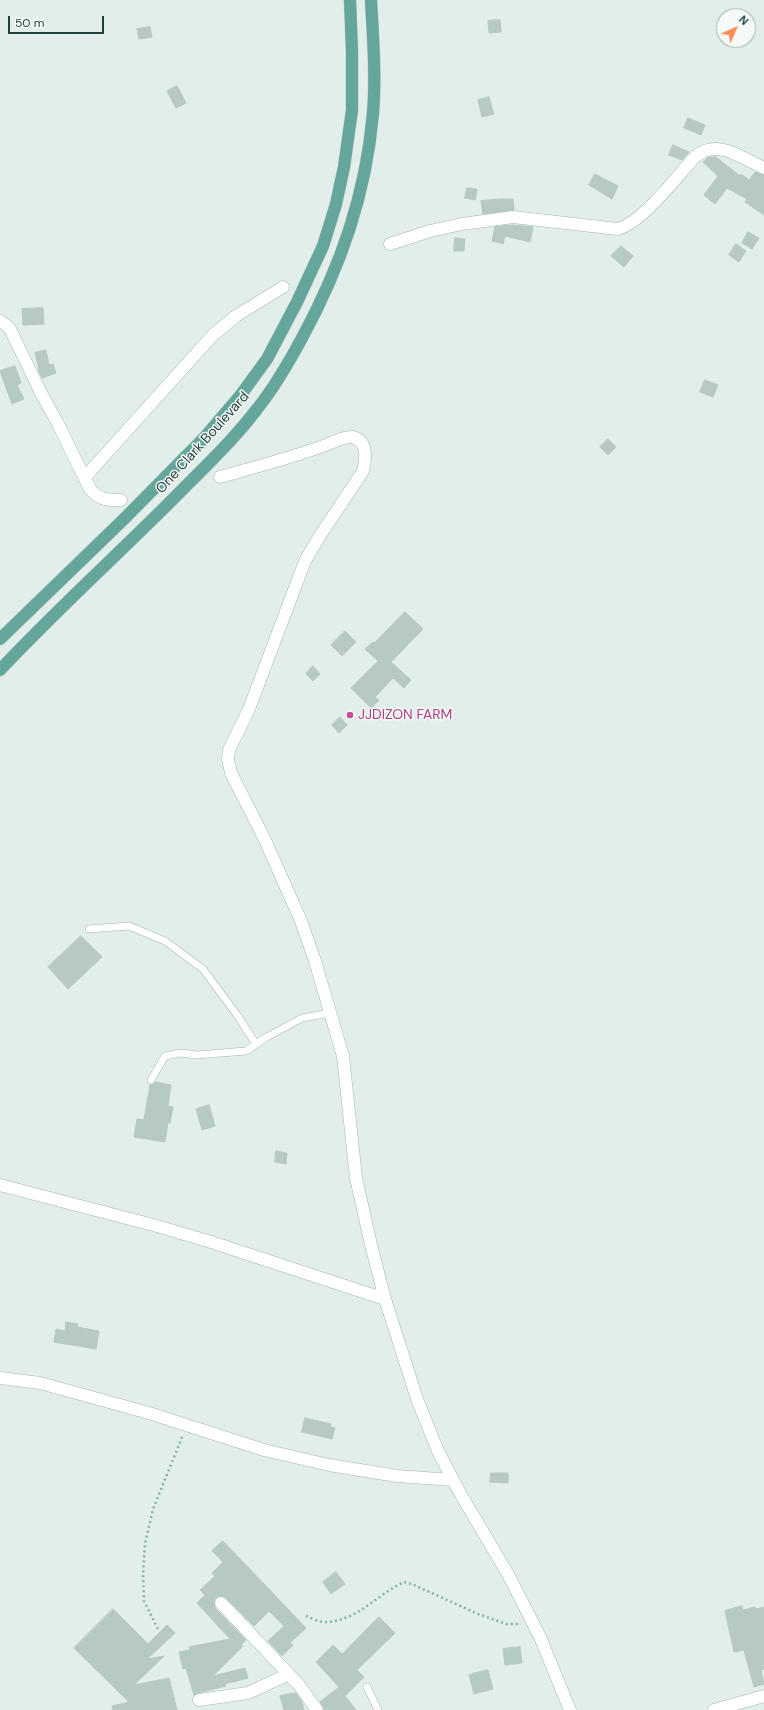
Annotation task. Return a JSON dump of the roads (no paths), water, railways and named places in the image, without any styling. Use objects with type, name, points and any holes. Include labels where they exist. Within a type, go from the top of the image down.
[{"type":"main road","name":"One Clark Boulevard","points":[[0,639],[125,518],[205,437],[240,396],[267,359],[297,302],[323,246],[336,204],[344,167],[352,110],[350,0]]},
{"type":"main road","name":"One Clark Boulevard","points":[[0,670],[140,533],[221,451],[257,409],[284,370],[316,312],[342,254],[360,194],[365,171],[373,112],[371,0]]},
{"type":"street","points":[[390,244],[430,231],[455,225],[513,217],[618,229],[626,227],[642,215],[696,156],[707,149],[713,148],[729,152],[764,168]]},
{"type":"street","points":[[85,477],[213,335],[236,316],[283,287]]},
{"type":"street","points":[[0,321],[6,324],[10,329],[40,391],[95,495],[104,500],[121,500]]},
{"type":"street","points":[[220,477],[352,437],[360,441],[365,450],[366,460],[363,471],[305,561],[249,709],[229,750],[228,759],[231,773],[265,840],[300,921],[315,961],[343,1056],[356,1178],[385,1299],[417,1398],[438,1451],[453,1480],[509,1576],[534,1624],[570,1710]]},
{"type":"street","points":[[0,1185],[157,1226],[211,1242],[385,1299]]},
{"type":"street","points":[[0,1378],[40,1383],[149,1412],[264,1450],[329,1465],[397,1476],[453,1480]]},
{"type":"street","points":[[222,1602],[299,1685],[317,1710]]},
{"type":"street","points":[[199,1700],[248,1693],[289,1674]]},
{"type":"street","points":[[714,1710],[764,1696]]},
{"type":"lane","points":[[89,929],[129,926],[165,941],[203,969],[237,1014],[256,1044]]},
{"type":"lane","points":[[151,1080],[165,1056],[180,1053],[197,1055],[246,1051],[302,1018],[330,1013]]},
{"type":"lane","points":[[367,1687],[378,1710]]},
{"type":"place","name":"JJDIZON FARM","points":[[350,715]]}]
